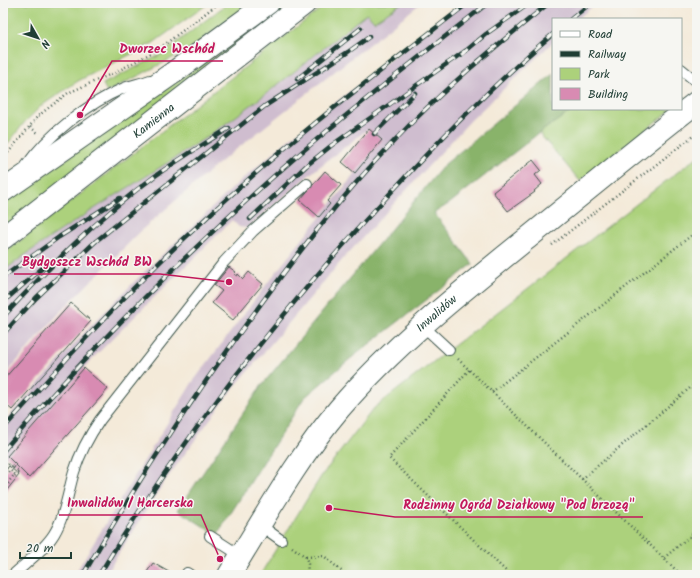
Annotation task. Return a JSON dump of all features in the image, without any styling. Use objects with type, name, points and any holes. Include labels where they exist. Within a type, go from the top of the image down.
[{"type":"main road","points":[[9,186],[173,73],[268,3]]},
{"type":"main road","name":"Kamienna","points":[[3,238],[305,3]]},
{"type":"main road","name":"Inwalidów","points":[[229,575],[310,445],[330,420],[376,370],[422,325],[471,282],[697,102]]},
{"type":"lane","points":[[682,70],[697,82]]},
{"type":"lane","points":[[13,575],[46,545],[54,534],[60,523],[75,470],[86,442],[100,420],[224,262],[253,231],[307,184]]},
{"type":"lane","points":[[422,325],[449,350]]},
{"type":"lane","points":[[260,526],[281,540]]},
{"type":"lane","points":[[210,536],[241,556]]},
{"type":"path","points":[[3,159],[38,116],[68,93],[116,72],[160,48],[219,3]]},
{"type":"path","points":[[30,127],[40,134]]},
{"type":"path","points":[[492,392],[697,231]]},
{"type":"path","points":[[510,575],[389,458],[469,370],[681,575]]},
{"type":"path","points":[[582,479],[697,382]]},
{"type":"path","points":[[3,471],[9,464],[19,471],[3,490]]},
{"type":"path","points":[[3,481],[14,467]]},
{"type":"path","points":[[10,470],[15,474],[6,485],[3,481],[10,470]]},
{"type":"path","points":[[664,558],[697,530]]},
{"type":"path","points":[[281,540],[306,557],[324,556],[346,575]]},
{"type":"path","points":[[306,557],[308,564],[307,575]]},
{"type":"shaded area","points":[[401,3],[421,3],[219,163],[145,227],[61,311],[3,377],[3,271],[58,232],[230,120],[293,73],[367,12]]},
{"type":"shaded area","points":[[462,3],[597,3],[578,18],[552,18],[552,43],[471,120],[343,259],[227,396],[163,484],[105,575],[74,575],[192,383],[269,281],[382,140],[368,129],[314,171],[247,228],[239,227],[232,220],[96,355],[3,460],[3,423],[83,334],[137,279],[237,184],[293,136]]},
{"type":"green space","points":[[3,3],[209,3],[153,43],[78,81],[41,106],[24,123],[3,150]]},
{"type":"green space","points":[[228,3],[252,3],[188,50],[107,92],[103,84],[162,54]]},
{"type":"green space","points":[[285,3],[294,3],[3,229],[3,204]]},
{"type":"green space","points":[[328,3],[402,3],[374,21],[367,13],[283,81],[231,120],[59,232],[3,271],[3,254]]},
{"type":"green space","points":[[552,75],[552,110],[573,110],[539,133],[450,203],[434,213],[473,264],[350,359],[304,398],[217,535],[178,510],[262,385],[444,165]]},
{"type":"green space","points":[[573,110],[671,110],[580,181],[539,133]]},
{"type":"green space","points":[[697,157],[697,575],[260,575],[322,475],[374,408]]},
{"type":"building","points":[[369,129],[382,140],[355,173],[342,162]]},
{"type":"building","points":[[533,160],[541,170],[535,175],[542,184],[534,191],[535,192],[508,211],[493,192]]},
{"type":"building","points":[[325,171],[341,185],[327,201],[330,204],[319,217],[300,200]]},
{"type":"building","points":[[229,267],[236,272],[234,274],[237,276],[238,274],[243,279],[249,272],[263,284],[233,320],[212,303],[222,291],[214,285]]},
{"type":"building","points":[[71,303],[91,321],[12,410],[3,402],[3,380]]},
{"type":"building","points":[[84,368],[108,389],[29,478],[7,456]]},
{"type":"building","points":[[9,466],[19,475],[3,495],[3,474]]},
{"type":"building","points":[[153,563],[174,575],[145,575]]},
{"type":"railway","points":[[3,429],[125,297],[235,192],[267,163],[366,82],[468,3]]},
{"type":"railway","points":[[3,451],[72,373],[144,298],[219,226],[319,137],[488,3]]},
{"type":"railway","points":[[461,55],[486,34],[530,3]]},
{"type":"railway","points":[[83,575],[139,483],[198,393],[276,283],[334,209],[375,162],[432,103],[451,85],[549,3]]},
{"type":"railway","points":[[572,18],[591,3]]},
{"type":"railway","points":[[297,79],[361,28]]},
{"type":"railway","points":[[99,575],[131,523],[200,423],[237,374],[314,279],[395,188],[452,128],[512,70],[552,35]]},
{"type":"railway","points":[[3,334],[36,298],[96,241],[265,106],[369,37]]},
{"type":"railway","points":[[250,219],[306,166],[332,145],[465,51]]},
{"type":"railway","points":[[374,134],[415,93]]},
{"type":"railway","points":[[3,317],[57,261],[114,208],[155,176],[229,128]]},
{"type":"railway","points":[[3,277],[59,237],[120,198]]},
{"type":"railway","points":[[3,302],[47,264]]},
{"type":"place","name":"Dworzec Wschód","points":[[80,115]]},
{"type":"place","name":"Bydgoszcz Wschód BW","points":[[229,282]]},
{"type":"place","name":"Rodzinny Ogród Działkowy \"Pod brzozą\"","points":[[329,508]]},
{"type":"place","name":"Inwalidów / Harcerska","points":[[220,559]]}]
